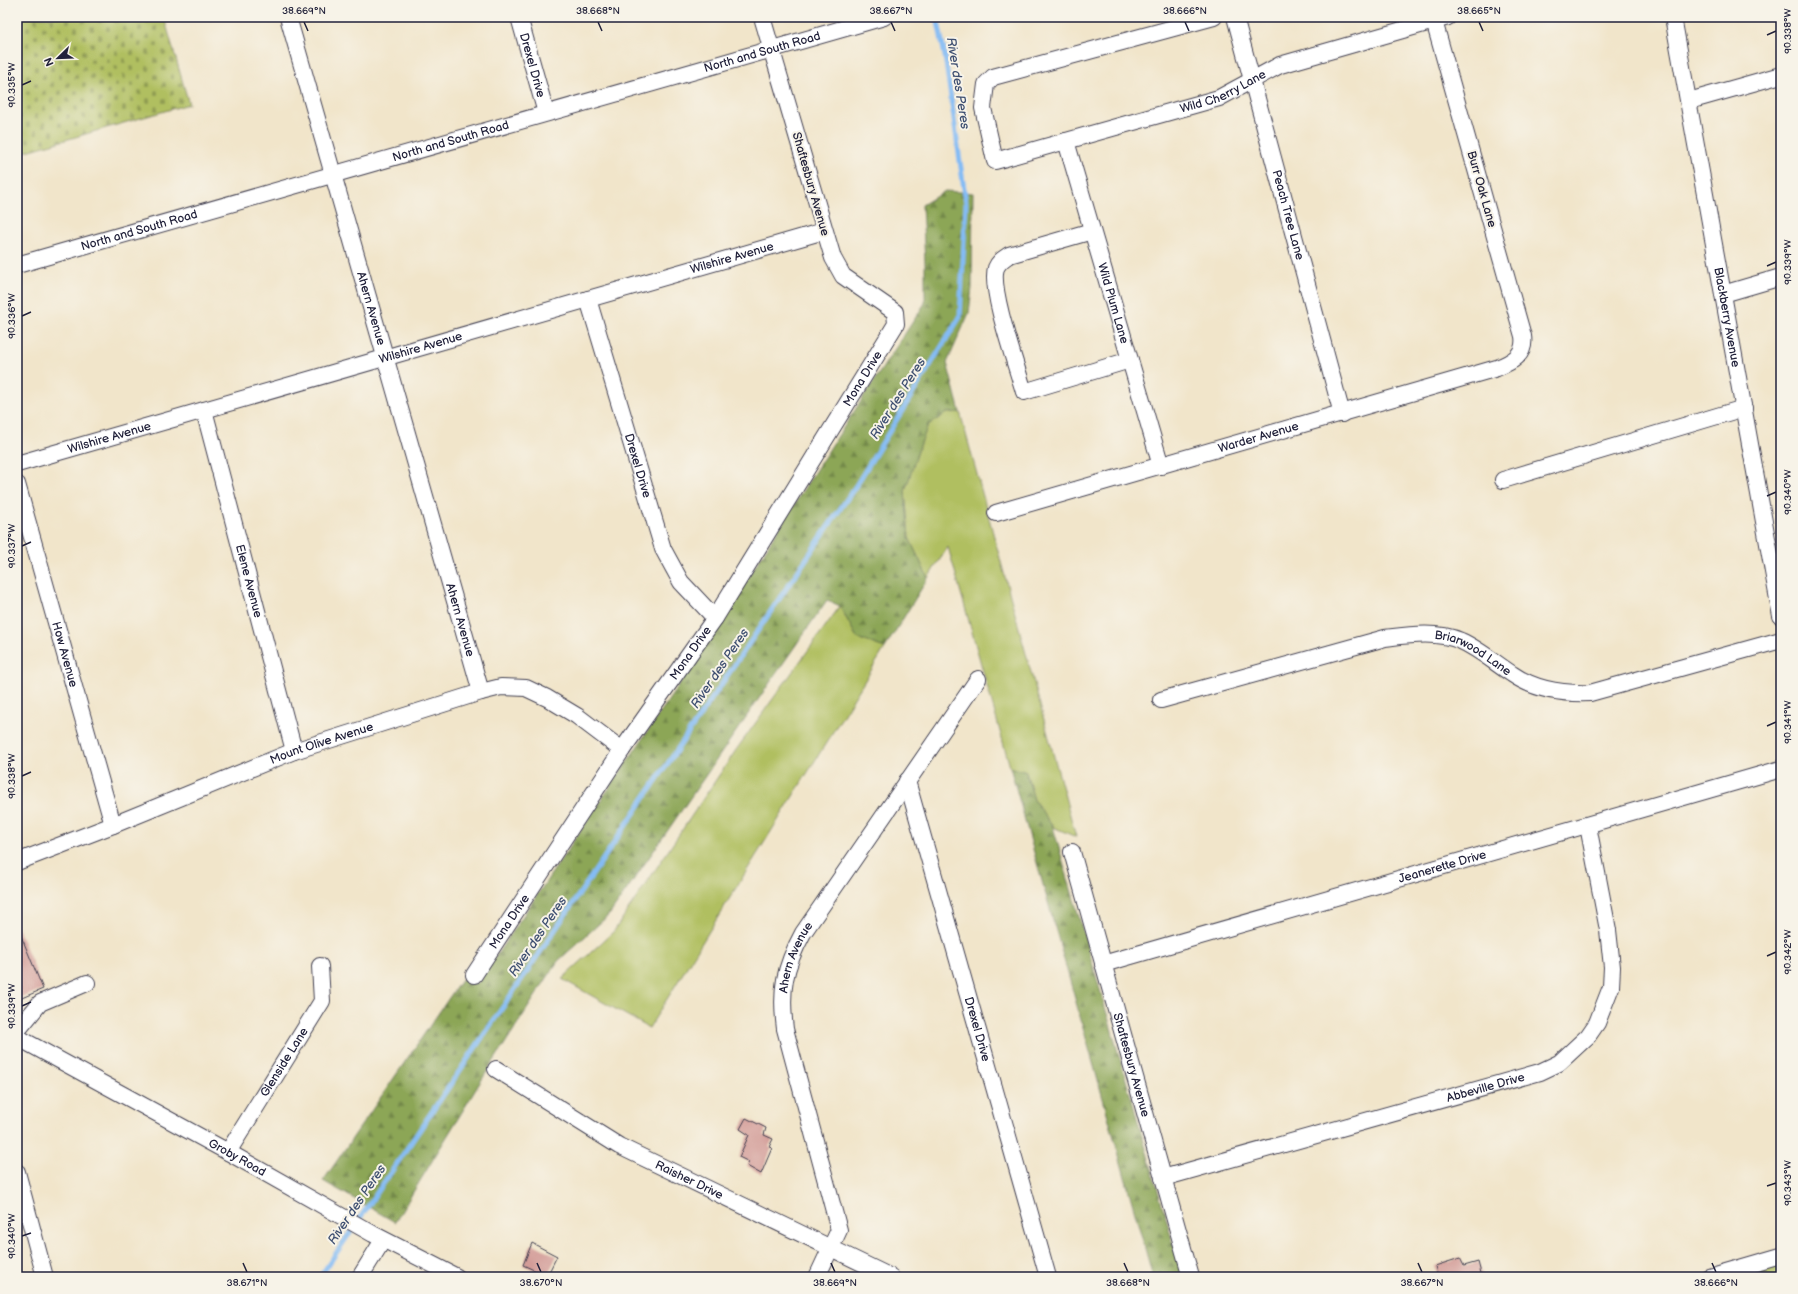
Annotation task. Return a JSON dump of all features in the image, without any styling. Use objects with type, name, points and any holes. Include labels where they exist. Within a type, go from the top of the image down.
[{"type":"street","name":"Ahern Avenue","points":[[288,17],[480,692]]},
{"type":"street","name":"Drexel Drive","points":[[519,17],[546,113]]},
{"type":"street","name":"Shaftesbury Avenue","points":[[762,17],[832,258],[843,276],[896,312],[896,324]]},
{"type":"street","name":"North and South Road","points":[[17,265],[884,17]]},
{"type":"street","name":"Wild Cherry Lane","points":[[1214,17],[993,77],[986,84],[983,108],[995,161],[1219,98],[1280,65],[1441,19]]},
{"type":"street","name":"Peach Tree Lane","points":[[1235,17],[1342,414]]},
{"type":"street","name":"Blackberry Avenue","points":[[1673,17],[1722,294],[1744,408],[1774,535],[1781,616]]},
{"type":"street","name":"Burr Oak Lane","points":[[1441,19],[1524,336],[1524,343],[1519,356]]},
{"type":"street","points":[[1689,101],[1781,75]]},
{"type":"street","name":"Wild Plum Lane","points":[[1066,141],[1161,466]]},
{"type":"street","name":"Wilshire Avenue","points":[[17,464],[824,231]]},
{"type":"street","points":[[1092,231],[1009,255],[1001,260],[996,269],[996,296],[1024,392],[1130,360]]},
{"type":"street","points":[[1722,294],[1781,277]]},
{"type":"street","name":"Drexel Drive","points":[[588,299],[663,549],[681,582],[715,618]]},
{"type":"street","name":"Mona Drive","points":[[474,975],[622,750],[715,618],[896,324]]},
{"type":"street","name":"Warder Avenue","points":[[996,513],[1497,368],[1513,361],[1519,356]]},
{"type":"street","points":[[1504,480],[1744,408]]},
{"type":"street","name":"Elene Avenue","points":[[204,410],[294,751]]},
{"type":"street","name":"How Avenue","points":[[17,484],[113,825]]},
{"type":"street","name":"Briarwood Lane","points":[[1161,700],[1385,638],[1412,634],[1438,635],[1460,641],[1479,652],[1513,676],[1553,692],[1572,694],[1590,693],[1781,640]]},
{"type":"street","name":"Ahern Avenue","points":[[818,1277],[839,1230],[785,1029],[782,1005],[784,977],[793,950],[803,933],[978,679]]},
{"type":"street","name":"Mount Olive Avenue","points":[[17,862],[113,825],[294,751],[480,692],[501,688],[526,688],[547,698],[577,716],[622,750]]},
{"type":"street","name":"Jeanerette Drive","points":[[1103,964],[1588,826],[1781,769]]},
{"type":"street","name":"Drexel Drive","points":[[907,782],[1048,1277]]},
{"type":"street","name":"Abbeville Drive","points":[[1162,1178],[1540,1072],[1559,1063],[1575,1050],[1598,1023],[1611,987],[1612,967],[1608,930],[1588,826]]},
{"type":"street","name":"Shaftesbury Avenue","points":[[1072,852],[1162,1178],[1191,1277]]},
{"type":"street","name":"Glenside Lane","points":[[228,1152],[322,1001],[320,966]]},
{"type":"street","points":[[17,1031],[40,1003],[87,983]]},
{"type":"street","name":"Groby Road","points":[[17,1037],[228,1152],[378,1237],[457,1277]]},
{"type":"street","name":"Raisher Drive","points":[[496,1069],[619,1146],[891,1277]]},
{"type":"street","points":[[17,1172],[45,1277]]},
{"type":"street","points":[[360,1277],[378,1237]]},
{"type":"street","points":[[1709,1277],[1781,1256]]},
{"type":"green space","points":[[17,17],[164,17],[189,104],[17,154]]},
{"type":"green space","points":[[945,191],[973,193],[972,288],[969,313],[947,363],[960,412],[947,413],[928,425],[905,491],[909,538],[928,578],[885,648],[857,638],[840,606],[827,600],[610,914],[558,961],[479,1084],[395,1222],[323,1181],[462,979],[477,984],[705,646],[817,468],[925,303],[922,205]]},
{"type":"green space","points":[[960,412],[1076,837],[1053,827],[1034,800],[1026,772],[1010,767],[948,547],[928,578],[909,538],[905,491],[928,425],[947,413]]},
{"type":"green space","points":[[840,606],[857,638],[885,648],[649,1028],[562,979],[614,931],[736,750]]},
{"type":"green space","points":[[1010,767],[1026,772],[1034,800],[1053,827],[1183,1277],[1153,1277]]},
{"type":"green space","points":[[1781,1265],[1781,1277],[1739,1277]]},
{"type":"building","points":[[17,926],[43,989],[17,1000]]},
{"type":"building","points":[[746,1118],[766,1128],[764,1135],[773,1139],[769,1147],[772,1148],[761,1174],[747,1166],[749,1162],[739,1157],[749,1135],[740,1129]]},
{"type":"building","points":[[532,1243],[557,1256],[547,1276],[523,1265]]},
{"type":"building","points":[[1460,1258],[1464,1266],[1478,1262],[1482,1277],[1438,1277],[1435,1266]]},
{"type":"waterway","name":"River des Peres","points":[[320,1277],[855,487],[960,317],[966,203],[945,56],[937,17]]}]
